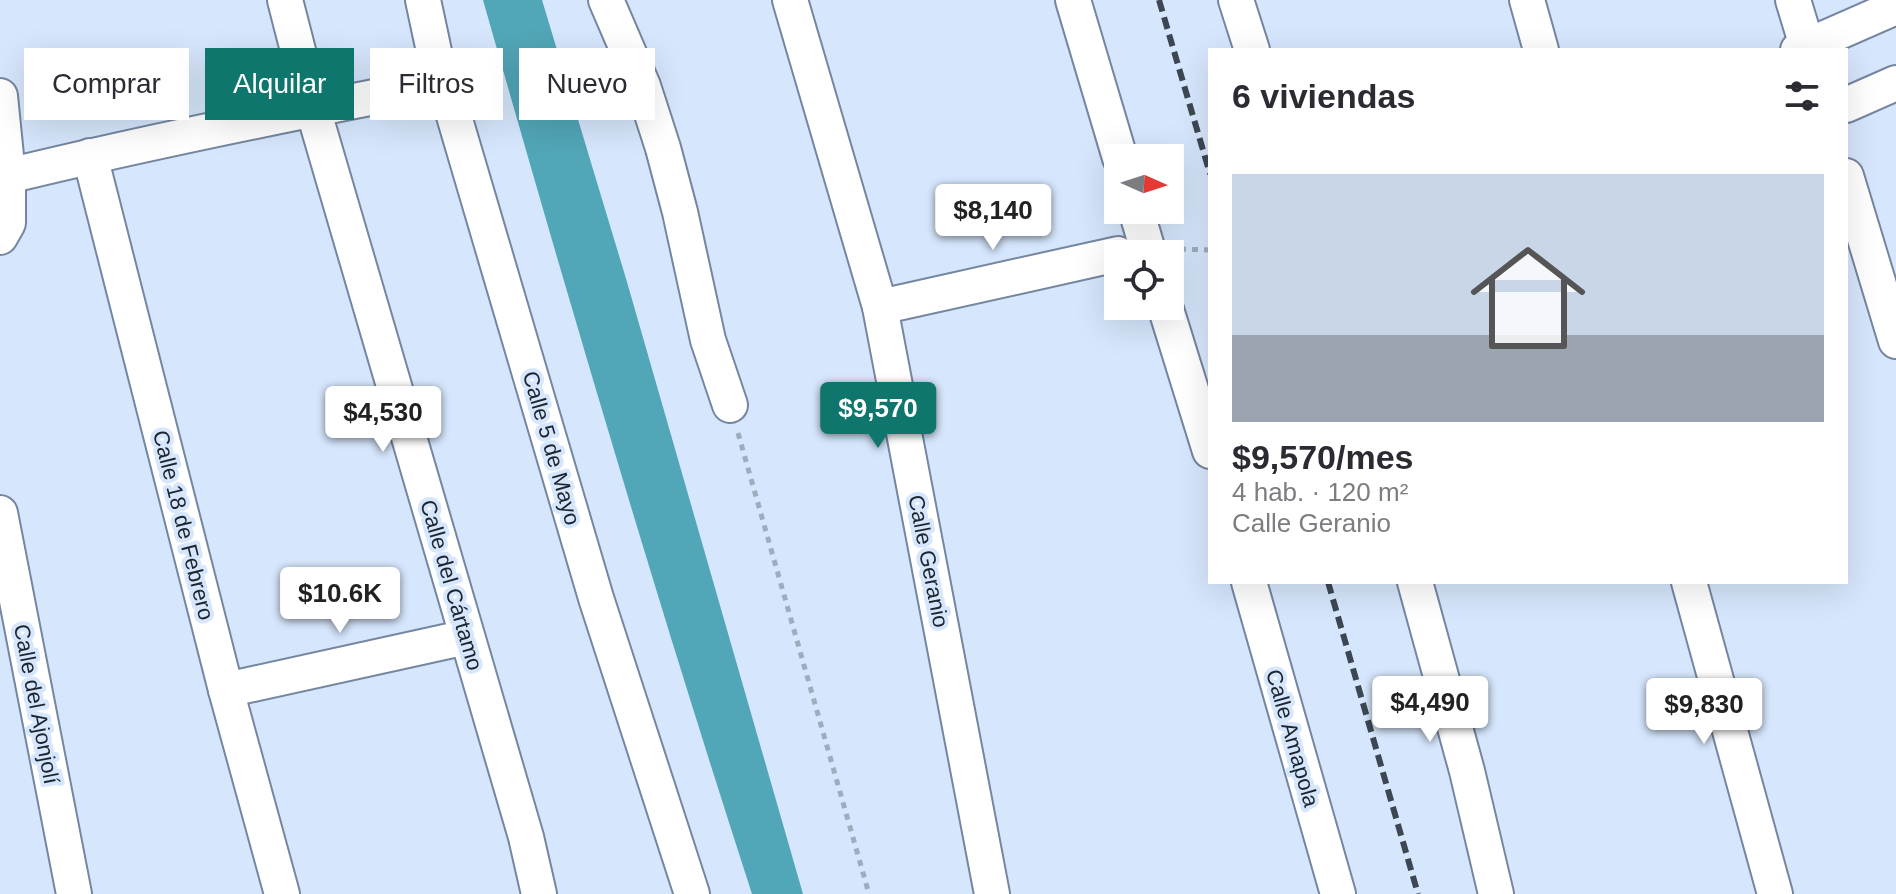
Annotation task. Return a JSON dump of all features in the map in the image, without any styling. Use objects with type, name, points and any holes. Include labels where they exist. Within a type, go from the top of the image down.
[{"type":"street","name":"Calle del Cártamo","points":[[285,0],[297,48]]},
{"type":"street","name":"Calle 5 de Mayo","points":[[423,0],[433,48]]},
{"type":"street","points":[[606,0],[643,86],[663,148],[708,340],[730,405]]},
{"type":"street","name":"Calle Geranio","points":[[790,0],[880,307],[992,894]]},
{"type":"street","points":[[1073,0],[1116,144]]},
{"type":"street","points":[[1236,0],[1251,48]]},
{"type":"street","points":[[1527,0],[1540,48]]},
{"type":"street","points":[[1793,0],[1802,48],[1896,7]]},
{"type":"street","points":[[1848,104],[1896,83]]},
{"type":"street","points":[[0,96],[8,176],[8,223],[0,237]]},
{"type":"street","points":[[8,176],[261,120]]},
{"type":"street","name":"Calle del Cártamo","points":[[316,120],[526,837],[539,894]]},
{"type":"street","name":"Calle 5 de Mayo","points":[[455,120],[596,598],[692,894]]},
{"type":"street","name":"Calle 18 de Febrero","points":[[90,156],[226,690],[282,894]]},
{"type":"street","points":[[1848,183],[1896,341]]},
{"type":"street","points":[[880,307],[1104,259]]},
{"type":"street","points":[[1169,320],[1208,445]]},
{"type":"street","name":"Calle del Ajonjolí","points":[[0,513],[74,894]]},
{"type":"street","name":"Calle Amapola","points":[[1250,584],[1338,894]]},
{"type":"street","points":[[1416,584],[1467,771],[1496,894]]},
{"type":"street","points":[[1690,584],[1775,894]]},
{"type":"street","points":[[226,690],[467,637]]},
{"type":"path","points":[[730,405],[869,894]]},
{"type":"water","points":[[483,0],[542,0],[556,48],[519,48],[519,120],[578,120],[803,894],[752,894],[681,671],[547,224],[503,70],[503,48],[497,48]]},
{"type":"railway","points":[[1159,0],[1208,167]]},
{"type":"railway","points":[[1329,584],[1418,894]]}]
